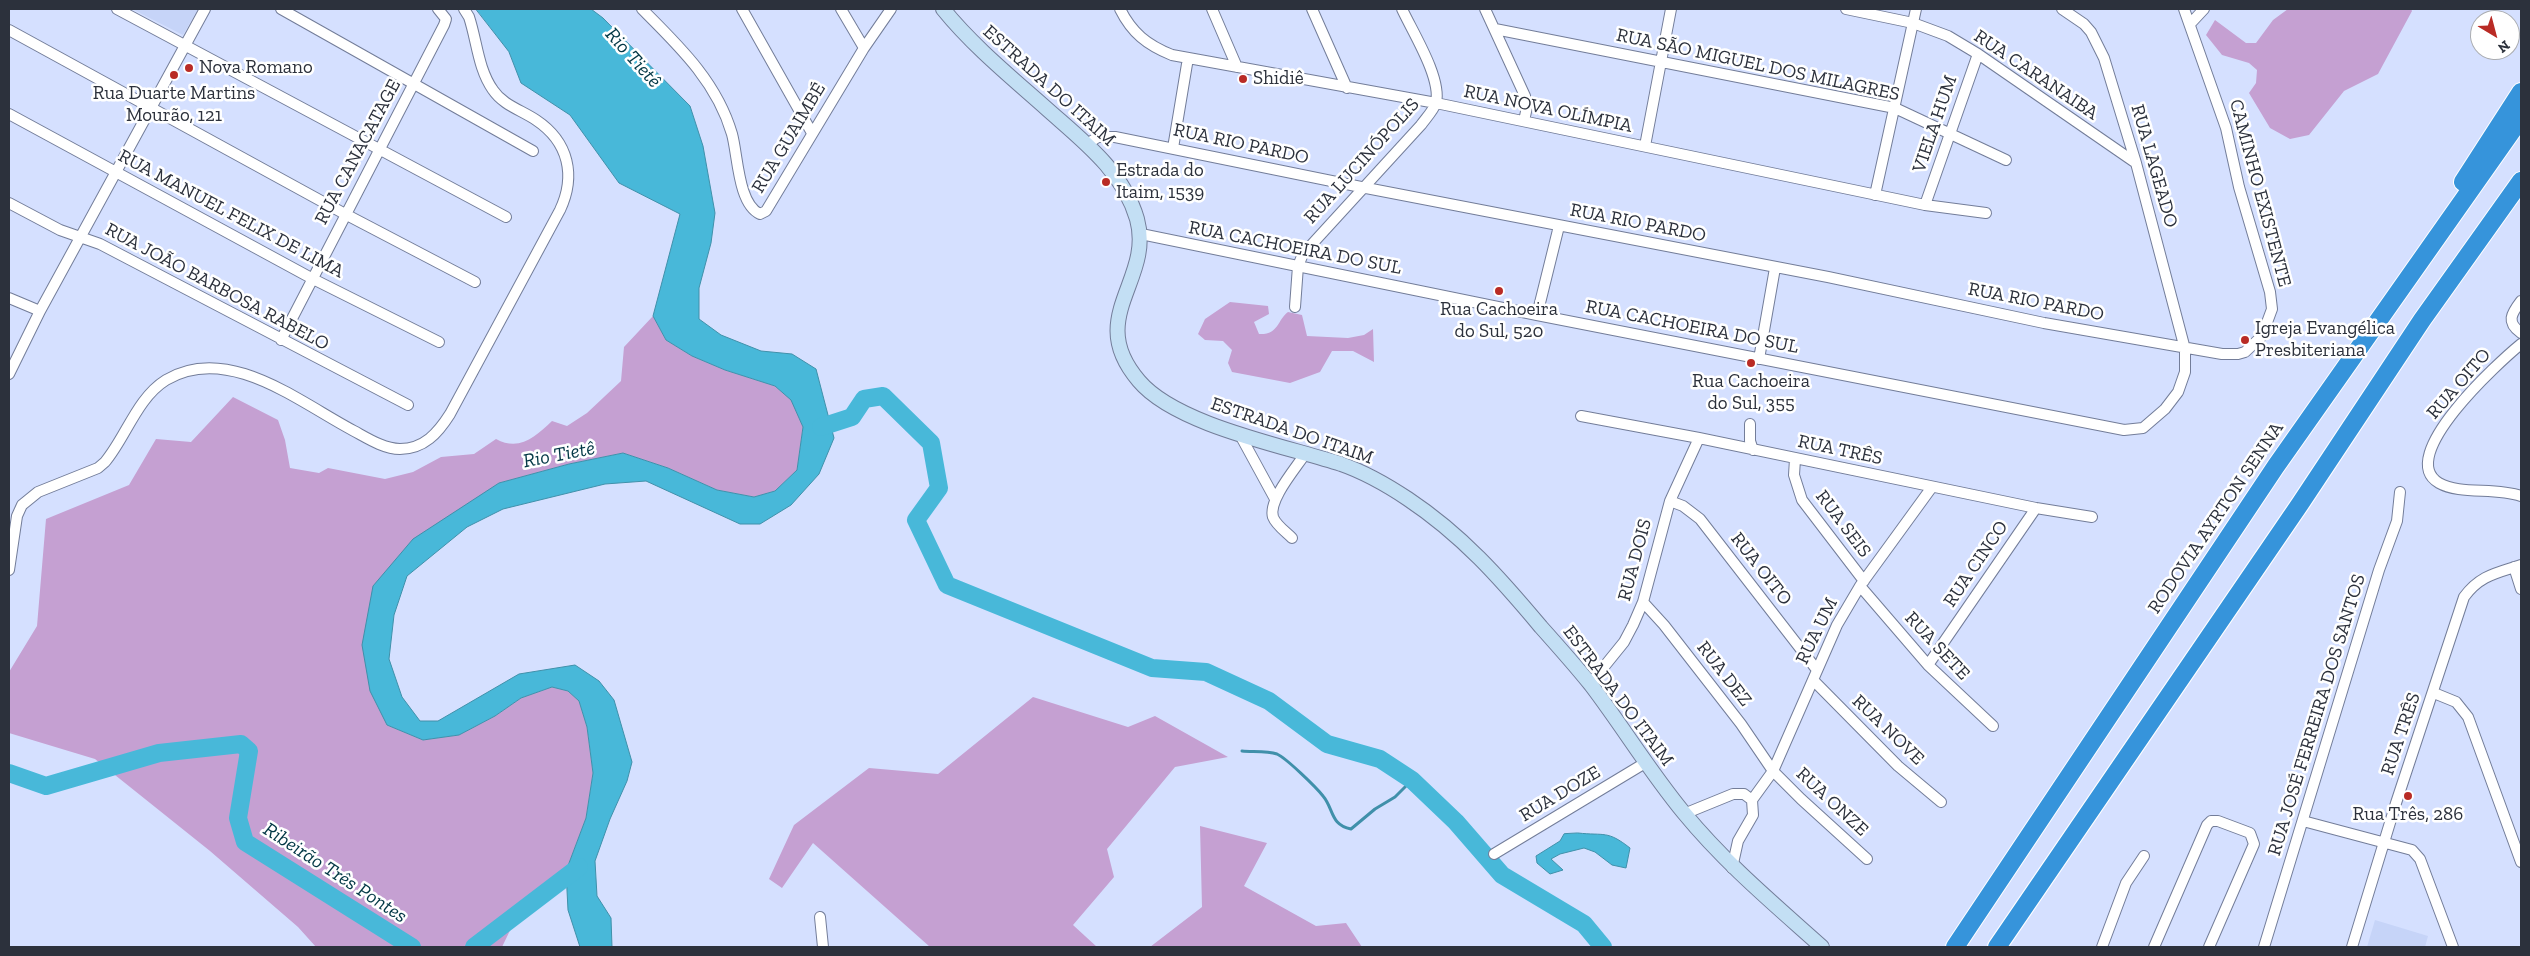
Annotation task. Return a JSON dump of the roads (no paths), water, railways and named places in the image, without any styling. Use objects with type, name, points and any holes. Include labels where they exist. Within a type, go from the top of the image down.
[{"type":"highway","points":[[2417,269],[2450,205],[2521,92]]},
{"type":"highway","name":"RODOVIA AYRTON SENNA","points":[[1955,947],[2276,466],[2417,269],[2521,118]]},
{"type":"highway","points":[[1997,947],[2300,504],[2422,320],[2521,182]]},
{"type":"street","points":[[117,9],[506,217]]},
{"type":"street","points":[[9,374],[40,311],[205,9]]},
{"type":"street","points":[[281,9],[533,151]]},
{"type":"street","name":"RUA CANACATAGE","points":[[281,340],[444,25],[446,19],[438,9]]},
{"type":"street","points":[[9,570],[17,516],[28,498],[98,468],[105,462],[154,390],[166,380],[188,370],[200,367],[229,368],[268,383],[369,439],[389,448],[398,449],[414,446],[430,440],[439,432],[560,210],[568,191],[570,177],[567,162],[553,136],[537,121],[501,100],[492,89],[481,65],[471,24],[464,9]]},
{"type":"street","name":"RUA GUAIMBÉ","points":[[642,9],[685,52],[710,85],[723,110],[732,134],[743,192],[756,212],[760,214],[766,211],[864,48],[891,9]]},
{"type":"street","points":[[742,9],[812,133]]},
{"type":"street","points":[[841,9],[864,48]]},
{"type":"street","name":"ESTRADA DO ITAIM","points":[[943,9],[960,30],[987,56],[1087,144],[1123,186],[1131,202],[1141,234],[1139,256],[1124,295],[1116,324],[1117,338],[1122,357],[1140,383],[1158,399],[1188,416],[1368,475],[1443,524],[1489,565],[1590,684],[1645,763],[1684,814],[1732,868],[1822,947]]},
{"type":"street","name":"RUA NOVA OLÍMPIA","points":[[1120,9],[1133,32],[1142,40],[1172,55],[1436,103],[1925,205],[1986,213]]},
{"type":"street","points":[[1212,9],[1237,67]]},
{"type":"street","points":[[1312,9],[1347,88]]},
{"type":"street","points":[[1402,9],[1432,74],[1436,90],[1436,103]]},
{"type":"street","points":[[1485,9],[1525,96],[1527,107],[1524,121]]},
{"type":"street","points":[[1645,146],[1672,9]]},
{"type":"street","name":"RUA CARANAIBA","points":[[1846,9],[1913,23],[1948,36],[1978,54],[2136,163]]},
{"type":"street","points":[[1875,195],[1916,9]]},
{"type":"street","name":"RUA LAGEADO","points":[[2062,9],[2084,24],[2099,44],[2136,163],[2185,349]]},
{"type":"street","name":"CAMINHO EXISTENTE","points":[[2184,9],[2226,128],[2241,195],[2270,292],[2272,309],[2262,336],[2245,352],[2222,354],[2185,349]]},
{"type":"street","points":[[2190,24],[2204,9]]},
{"type":"street","name":"RUA SÃO MIGUEL DOS MILAGRES","points":[[1495,29],[1895,108],[2006,160]]},
{"type":"street","points":[[9,30],[345,214],[476,282]]},
{"type":"street","name":"VIELA HUM","points":[[1925,205],[1978,54]]},
{"type":"street","points":[[1173,148],[1188,58]]},
{"type":"street","name":"RUA LUCINÓPOLIS","points":[[1298,266],[1303,254],[1420,125],[1436,103]]},
{"type":"street","name":"RUA MANUEL FELIX DE LIMA","points":[[9,114],[312,279],[439,342]]},
{"type":"street","name":"RUA RIO PARDO","points":[[1087,144],[1098,137],[1106,136],[1173,148],[2044,323],[2185,349]]},
{"type":"street","name":"RUA JOÃO BARBOSA RABELO","points":[[9,202],[60,230],[100,244],[408,405]]},
{"type":"street","points":[[1538,315],[1559,226]]},
{"type":"street","name":"RUA CACHOEIRA DO SUL","points":[[1141,234],[1538,315],[2124,430],[2143,428],[2165,409],[2178,392],[2186,372],[2185,349]]},
{"type":"street","points":[[1295,307],[1298,266]]},
{"type":"street","points":[[1759,358],[1775,268]]},
{"type":"street","points":[[9,298],[40,311]]},
{"type":"street","points":[[2517,330],[2511,321],[2512,313],[2521,301]]},
{"type":"street","name":"RUA OITO","points":[[2521,344],[2484,378],[2441,428],[2426,461],[2427,470],[2431,478],[2446,486],[2499,490],[2521,496]]},
{"type":"street","name":"RUA TRÊS","points":[[1582,416],[1699,438],[2036,508],[2092,516]]},
{"type":"street","points":[[1750,424],[1750,441],[1753,450]]},
{"type":"street","points":[[1239,433],[1275,500]]},
{"type":"street","name":"RUA DOIS","points":[[1590,684],[1624,642],[1643,602],[1670,501],[1699,438]]},
{"type":"street","points":[[1292,538],[1276,523],[1273,517],[1275,500],[1305,454]]},
{"type":"street","name":"RUA SEIS","points":[[1795,458],[1794,475],[1802,500],[1862,583]]},
{"type":"street","name":"RUA UM","points":[[1732,868],[1738,841],[1753,815],[1752,800],[1773,771],[1837,625],[1862,583],[1932,487]]},
{"type":"street","name":"RUA JOSÉ FERREIRA DOS SANTOS","points":[[2264,947],[2379,570],[2397,521],[2400,492]]},
{"type":"street","name":"RUA OITO","points":[[1670,501],[1683,506],[1700,519],[1817,670]]},
{"type":"street","name":"RUA CINCO","points":[[1928,665],[2036,508]]},
{"type":"street","points":[[2517,566],[2521,589]]},
{"type":"street","name":"RUA TRÊS","points":[[2352,947],[2386,843],[2396,803],[2434,693],[2464,597],[2473,584],[2483,577],[2517,566]]},
{"type":"street","name":"RUA SETE","points":[[1862,583],[1928,665],[1993,726]]},
{"type":"street","name":"RUA DEZ","points":[[1643,602],[1664,625],[1741,724],[1773,771]]},
{"type":"street","name":"RUA NOVE","points":[[1813,680],[1898,766],[1941,802]]},
{"type":"street","points":[[2434,693],[2456,702],[2468,717],[2521,862]]},
{"type":"street","name":"RUA DOZE","points":[[1494,854],[1645,763]]},
{"type":"street","name":"RUA ONZE","points":[[1773,771],[1867,859]]},
{"type":"street","points":[[1684,814],[1733,794],[1744,794],[1752,800]]},
{"type":"street","points":[[2154,947],[2207,825],[2218,821],[2250,833],[2254,844],[2208,947]]},
{"type":"street","points":[[2303,821],[2412,850],[2420,859],[2453,947]]},
{"type":"street","points":[[2102,947],[2126,883],[2144,856]]},
{"type":"street","points":[[820,917],[823,947]]},
{"type":"water","name":"Rio Tietê","points":[[476,9],[591,9],[603,18],[690,106],[703,146],[715,213],[711,243],[699,288],[699,319],[721,335],[761,351],[792,354],[816,369],[834,438],[819,474],[791,505],[760,524],[740,524],[646,481],[605,484],[503,509],[467,527],[407,576],[394,615],[389,659],[402,697],[420,721],[438,721],[519,674],[575,665],[599,681],[614,700],[632,762],[627,781],[610,819],[595,861],[597,896],[611,918],[612,947],[580,947],[568,910],[566,871],[586,818],[593,773],[587,727],[579,701],[568,691],[552,687],[521,698],[495,716],[459,735],[423,740],[387,725],[370,691],[362,645],[373,586],[413,539],[499,483],[569,464],[623,453],[668,468],[717,490],[754,497],[775,491],[797,470],[803,427],[791,400],[775,386],[725,370],[692,356],[666,340],[653,316],[680,214],[619,183],[570,115],[521,83],[509,52]]},
{"type":"water","points":[[1578,833],[1611,836],[1622,842],[1630,848],[1626,868],[1612,865],[1595,852],[1584,848],[1560,854],[1551,859],[1563,870],[1550,874],[1537,863],[1536,856],[1560,841],[1564,834]]},
{"type":"waterway","points":[[821,427],[852,417],[864,399],[883,396],[931,443],[939,488],[916,520],[947,585],[1152,668],[1206,672],[1269,701],[1327,744],[1380,759],[1412,780],[1456,822],[1502,875],[1584,924],[1603,947]]},
{"type":"waterway","name":"Ribeirão Três Pontes","points":[[9,773],[46,786],[159,753],[241,744],[249,751],[238,818],[245,842],[412,947]]},
{"type":"waterway","points":[[1242,751],[1277,754],[1301,773],[1319,792],[1339,824],[1351,829],[1375,809],[1395,797],[1412,780]]},
{"type":"waterway","name":"Ribeirão Três Pontes","points":[[474,947],[579,867]]},
{"type":"place","name":"Nova Romano","points":[[189,68]]},
{"type":"place","name":"Rua Duarte Martins Mourão, 121","points":[[174,75]]},
{"type":"place","name":"Shidiê","points":[[1243,79]]},
{"type":"place","name":"Estrada do Itaim, 1539","points":[[1106,182]]},
{"type":"place","name":"Rua Cachoeira do Sul, 520","points":[[1499,291]]},
{"type":"place","name":"Igreja Evangélica Presbiteriana","points":[[2245,340]]},
{"type":"place","name":"Rua Cachoeira do Sul, 355","points":[[1751,363]]},
{"type":"place","name":"Rua Três, 286","points":[[2408,796]]}]
